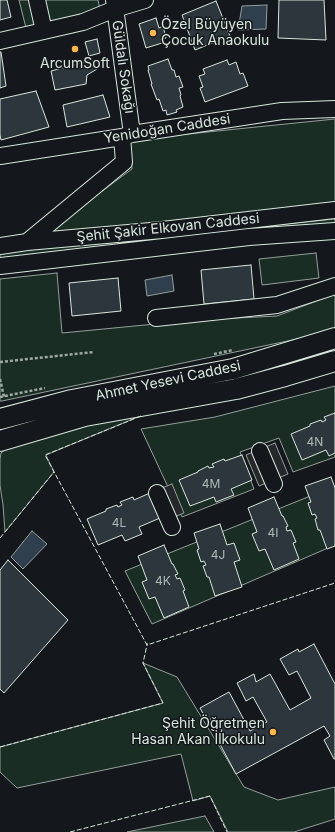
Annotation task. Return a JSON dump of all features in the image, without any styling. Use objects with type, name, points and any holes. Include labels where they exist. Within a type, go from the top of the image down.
[{"type":"main road","name":"Ahmet Yesevi Caddesi","points":[[3,408],[72,400],[233,369],[335,338]]},
{"type":"main road","name":"Ahmet Yesevi Caddesi","points":[[1,441],[85,416],[236,389],[335,361]]},
{"type":"street","points":[[37,0],[44,31]]},
{"type":"street","points":[[0,41],[83,22],[114,5],[145,0]]},
{"type":"street","name":"Güldalı Sokağı","points":[[27,242],[124,162],[127,135],[114,5]]},
{"type":"street","name":"Yenidoğan Caddesi","points":[[0,156],[282,111],[335,109]]},
{"type":"street","name":"Şehit Şakir Elkovan Caddesi","points":[[0,246],[27,242],[162,230],[335,210]]},
{"type":"street","name":"Şehit Şakir Elkovan Caddesi","points":[[0,266],[249,237],[335,231]]},
{"type":"street","points":[[156,318],[277,305],[335,286]]},
{"type":"street","points":[[260,451],[274,484]]},
{"type":"street","points":[[157,493],[172,527]]},
{"type":"path","points":[[0,362],[94,352]]},
{"type":"path","points":[[0,378],[3,408]]},
{"type":"green space","points":[[19,0],[98,0],[100,10],[26,28]]},
{"type":"green space","points":[[335,119],[335,207],[45,233],[132,169],[129,140]]},
{"type":"green space","points":[[335,219],[335,226],[0,258],[0,253]]},
{"type":"green space","points":[[316,253],[319,278],[262,285],[259,259]]},
{"type":"green space","points":[[57,273],[62,333],[197,320],[277,316],[335,294],[335,331],[0,401],[0,279]]},
{"type":"green space","points":[[335,386],[335,457],[293,472],[279,438],[240,452],[254,489],[182,517],[141,429],[215,417]]},
{"type":"green space","points":[[145,414],[46,455],[54,472],[5,532],[0,485],[1,453],[19,439]]},
{"type":"green space","points":[[335,486],[335,545],[152,624],[125,571]]},
{"type":"green space","points":[[143,663],[177,677],[244,787],[278,800],[335,787],[335,819],[294,832],[228,832],[210,796],[193,801],[181,754],[17,788],[0,772],[0,747],[163,703]]},
{"type":"green space","points":[[205,816],[214,832],[127,832]]},
{"type":"shaded area","points":[[275,443],[288,474],[259,486],[246,455]]},
{"type":"shaded area","points":[[172,484],[184,513],[164,521],[152,492]]},
{"type":"water","points":[[267,5],[266,29],[238,30],[242,6]]},
{"type":"water","points":[[172,275],[174,291],[147,296],[145,280]]},
{"type":"water","points":[[32,531],[47,544],[23,569],[11,557]]},
{"type":"building","points":[[0,0],[7,0],[11,17],[0,20]]},
{"type":"building","points":[[279,0],[324,0],[326,40],[278,38]]},
{"type":"building","points":[[216,1],[230,36],[195,50],[182,15]]},
{"type":"building","name":"Özel Büyüyen Çocuk Anaokulu","points":[[156,18],[159,28],[163,26],[166,38],[161,39],[162,43],[146,48],[139,24]]},
{"type":"building","points":[[97,39],[100,53],[89,56],[85,42]]},
{"type":"building","points":[[0,52],[6,86],[0,88]]},
{"type":"building","points":[[168,59],[176,77],[179,76],[183,87],[179,88],[183,107],[176,110],[177,112],[167,115],[166,110],[163,111],[159,99],[157,100],[151,84],[148,66]]},
{"type":"building","points":[[92,60],[97,69],[87,75],[86,84],[55,90],[51,71]]},
{"type":"building","points":[[227,60],[229,65],[236,62],[240,74],[243,73],[248,86],[205,102],[200,88],[203,87],[199,76],[205,74],[203,69]]},
{"type":"building","points":[[36,91],[49,127],[1,140],[0,99]]},
{"type":"building","points":[[103,95],[110,117],[67,127],[63,105]]},
{"type":"building","points":[[251,265],[254,299],[204,304],[201,270]]},
{"type":"building","points":[[118,278],[121,311],[72,316],[69,283]]},
{"type":"building","points":[[335,413],[335,453],[329,456],[326,450],[302,460],[291,434],[310,426],[310,424],[321,420],[322,422],[326,420],[324,417]]},
{"type":"building","points":[[242,455],[252,480],[231,489],[234,495],[216,502],[214,497],[190,506],[179,480],[208,466],[209,468],[214,467],[212,464],[224,459],[225,461]]},
{"type":"building","points":[[331,477],[335,488],[335,546],[327,549],[320,530],[318,530],[315,519],[317,518],[315,514],[312,515],[308,503],[311,502],[305,486]]},
{"type":"building","points":[[150,493],[160,518],[139,527],[142,534],[125,541],[122,535],[98,545],[87,519],[106,511],[106,509],[117,505],[118,507],[122,505],[120,502],[133,497],[134,500]]},
{"type":"building","points":[[274,497],[288,526],[286,527],[287,531],[291,530],[296,542],[293,543],[299,559],[274,570],[265,549],[259,551],[252,534],[257,532],[248,508]]},
{"type":"building","points":[[220,524],[227,545],[234,543],[240,560],[234,562],[242,587],[215,596],[209,577],[207,577],[203,566],[206,565],[204,561],[201,562],[197,550],[199,549],[194,533]]},
{"type":"building","points":[[164,545],[178,574],[175,575],[177,579],[180,578],[185,590],[183,591],[189,607],[164,618],[155,597],[149,599],[142,582],[147,580],[138,556]]},
{"type":"building","points":[[8,560],[68,620],[4,693],[0,689],[0,570]]},
{"type":"building","points":[[314,644],[335,684],[335,759],[324,740],[330,736],[324,726],[236,774],[215,735],[222,731],[214,717],[207,721],[200,708],[229,692],[250,731],[267,722],[253,697],[246,701],[237,683],[254,674],[256,682],[270,674],[290,710],[311,698],[297,671],[289,675],[280,659],[298,649],[299,652]]},
{"type":"fence","points":[[141,416],[45,455],[147,645],[335,583]]},
{"type":"fence","points":[[0,538],[54,473]]},
{"type":"fence","points":[[0,747],[163,703],[143,663],[147,643]]},
{"type":"fence","points":[[70,832],[210,796],[227,832]]},
{"type":"place","name":"Özel Büyüyen Çocuk Anaokulu","points":[[153,33]]},
{"type":"place","name":"ArcumSoft","points":[[75,49]]},
{"type":"place","name":"Şehit Öğretmen Hasan Akan İlkokulu","points":[[273,732]]}]
